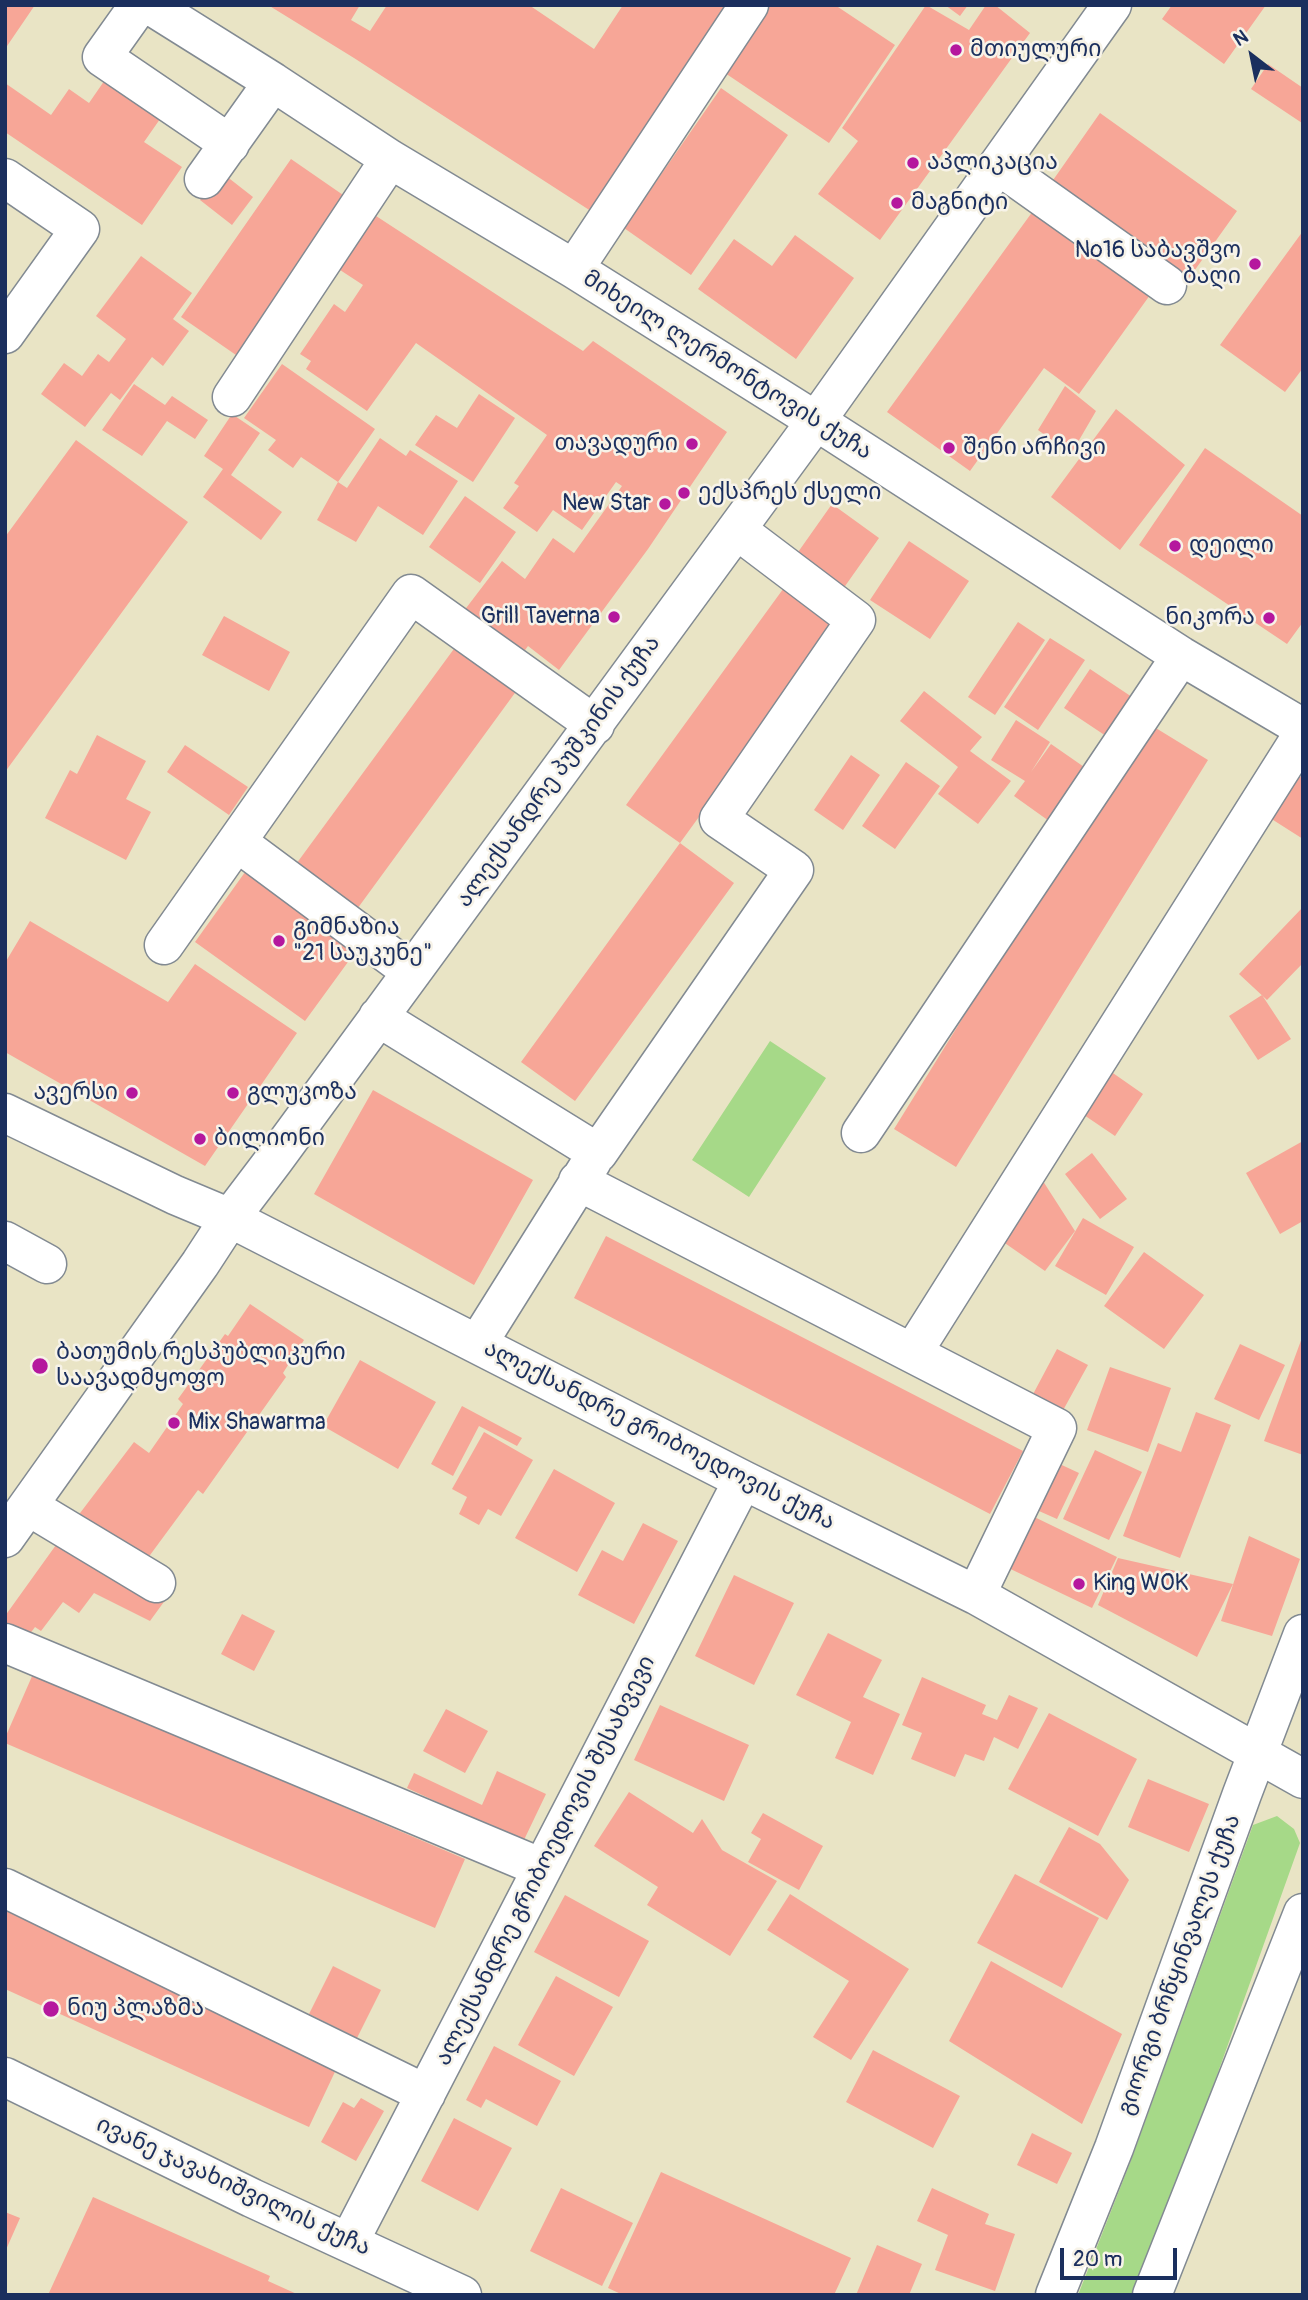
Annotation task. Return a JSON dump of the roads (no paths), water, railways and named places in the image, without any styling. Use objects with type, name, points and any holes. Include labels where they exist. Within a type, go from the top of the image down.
[{"type":"street","points":[[139,5],[102,57],[230,144]]},
{"type":"street","name":"მიხეილ ლერმონტოვის ქუჩა","points":[[150,5],[390,159],[574,269],[816,421],[1181,656],[1303,728]]},
{"type":"street","points":[[574,269],[749,5]]},
{"type":"street","name":"ალექსანდრე პუშკინის ქუჩა","points":[[5,1538],[200,1264],[230,1217],[737,530],[1112,5]]},
{"type":"street","points":[[204,179],[273,82]]},
{"type":"street","points":[[232,397],[390,159]]},
{"type":"street","points":[[998,165],[1167,285]]},
{"type":"street","points":[[5,178],[80,229],[5,334]]},
{"type":"street","points":[[478,1343],[588,1167],[794,870],[719,819],[856,620],[737,530]]},
{"type":"street","points":[[164,946],[411,594],[595,725]]},
{"type":"street","points":[[861,1133],[1181,656]]},
{"type":"street","points":[[912,1352],[1303,734]]},
{"type":"street","points":[[237,842],[412,972]]},
{"type":"street","points":[[379,1017],[588,1167],[912,1352],[1056,1428],[975,1595]]},
{"type":"street","name":"ალექსანდრე გრიბოედოვის ქუჩა","points":[[5,1114],[175,1195],[230,1217],[743,1480],[975,1595],[1303,1779]]},
{"type":"street","points":[[5,1241],[47,1264]]},
{"type":"street","name":"ალექსანდრე გრიბოედოვის შესახვევი","points":[[349,2242],[743,1480]]},
{"type":"street","points":[[28,1506],[156,1583]]},
{"type":"street","name":"გიორგი ბრწყინვალეს ქუჩა","points":[[1055,2295],[1114,2148],[1303,1634]]},
{"type":"street","points":[[5,1643],[542,1868]]},
{"type":"street","points":[[5,1888],[426,2094]]},
{"type":"street","points":[[1152,2295],[1303,1913]]},
{"type":"street","name":"ივანე ჯავახიშვილის ქუჩა","points":[[5,2077],[240,2192],[462,2295]]},
{"type":"place","name":"მთიულური","points":[[956,50]]},
{"type":"place","name":"აპლიკაცია","points":[[913,163]]},
{"type":"place","name":"მაგნიტი","points":[[897,203]]},
{"type":"place","name":"№16 საბავშვო ბაღი","points":[[1255,264]]},
{"type":"place","name":"თავადური","points":[[692,444]]},
{"type":"place","name":"შენი არჩივი","points":[[949,448]]},
{"type":"place","name":"ექსპრეს ქსელი","points":[[684,493]]},
{"type":"place","name":"New Star","points":[[665,504]]},
{"type":"place","name":"დეილი","points":[[1175,546]]},
{"type":"place","name":"Grill Taverna","points":[[614,617]]},
{"type":"place","name":"ნიკორა","points":[[1269,618]]},
{"type":"place","name":"გიმნაზია \"21 საუკუნე\"","points":[[279,941]]},
{"type":"place","name":"ავერსი","points":[[132,1093]]},
{"type":"place","name":"გლუკოზა","points":[[233,1093]]},
{"type":"place","name":"ბილიონი","points":[[200,1139]]},
{"type":"place","name":"ბათუმის რესპუბლიკური საავადმყოფო","points":[[40,1366]]},
{"type":"place","name":"Mix Shawarma","points":[[174,1423]]},
{"type":"place","name":"King WOK","points":[[1079,1584]]},
{"type":"place","name":"ნიუ პლაზმა","points":[[51,2009]]}]
